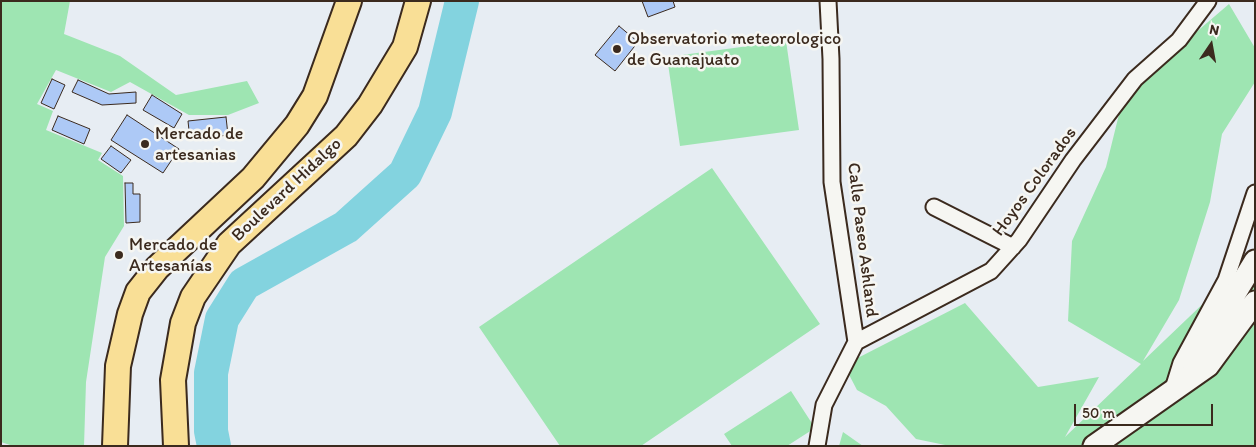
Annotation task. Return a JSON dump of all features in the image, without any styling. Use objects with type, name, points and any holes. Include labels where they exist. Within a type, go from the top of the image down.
[{"type":"main road","name":"Boulevard Hidalgo","points":[[116,446],[118,366],[130,314],[138,292],[157,268],[253,178],[297,125],[314,96],[349,1]]},
{"type":"main road","name":"Boulevard Hidalgo","points":[[176,446],[173,380],[183,322],[193,297],[229,244],[346,136],[370,105],[405,47],[418,1]]},
{"type":"street","name":"Calle Paseo Ashland","points":[[817,446],[824,405],[856,342],[832,182],[831,59],[828,1]]},
{"type":"street","name":"Hoyos Colorados","points":[[856,342],[991,271],[1013,247],[1073,160],[1136,79],[1179,40],[1208,1]]},
{"type":"street","points":[[1177,388],[1181,363],[1226,280],[1255,193]]},
{"type":"street","points":[[934,207],[1013,247]]},
{"type":"street","points":[[1177,388],[1255,261]]},
{"type":"street","points":[[1094,446],[1208,366],[1255,302]]},
{"type":"green space","points":[[1,1],[70,1],[64,34],[120,56],[176,95],[247,81],[259,103],[228,115],[189,115],[130,82],[111,92],[56,70],[37,104],[53,111],[46,130],[102,153],[98,160],[123,176],[124,226],[105,257],[86,382],[84,446],[13,446],[1,442]]},
{"type":"green space","points":[[1229,4],[1255,48],[1255,82],[1222,134],[1210,202],[1179,300],[1143,361],[1255,254],[1255,446],[950,446],[916,439],[886,406],[857,390],[844,365],[965,303],[1038,387],[1099,377],[1065,437],[1141,364],[1068,321],[1072,241],[1106,167],[1124,94]]},
{"type":"green space","points":[[786,41],[799,130],[680,146],[667,57]]},
{"type":"green space","points":[[712,168],[820,324],[641,446],[560,446],[479,327]]},
{"type":"green space","points":[[791,391],[815,428],[787,446],[732,446],[724,434]]},
{"type":"green space","points":[[843,432],[863,446],[839,446]]},
{"type":"building","points":[[642,1],[673,1],[675,7],[648,17]]},
{"type":"building","name":"Observatorio meteorologico de Guanajuato","points":[[619,26],[638,42],[615,71],[595,55]]},
{"type":"building","points":[[52,79],[65,85],[54,109],[41,103]]},
{"type":"building","points":[[78,80],[109,94],[136,92],[136,103],[102,105],[72,92]]},
{"type":"building","points":[[152,95],[182,114],[174,128],[143,110]]},
{"type":"building","name":"Mercado de artesanias","points":[[127,115],[179,149],[163,173],[111,140]]},
{"type":"building","points":[[58,116],[90,129],[84,144],[52,130]]},
{"type":"building","points":[[226,117],[228,135],[190,140],[188,121]]},
{"type":"building","points":[[111,146],[131,160],[121,173],[101,159]]},
{"type":"building","points":[[125,183],[133,183],[133,194],[140,194],[140,222],[126,223]]},
{"type":"waterway","points":[[214,446],[211,431],[211,373],[222,319],[244,284],[346,227],[405,174],[435,112],[462,1]]},
{"type":"place","name":"Observatorio meteorologico de Guanajuato","points":[[617,49]]},
{"type":"place","name":"Mercado de artesanias","points":[[145,144]]},
{"type":"place","name":"Mercado de Artesanías","points":[[119,255]]}]
